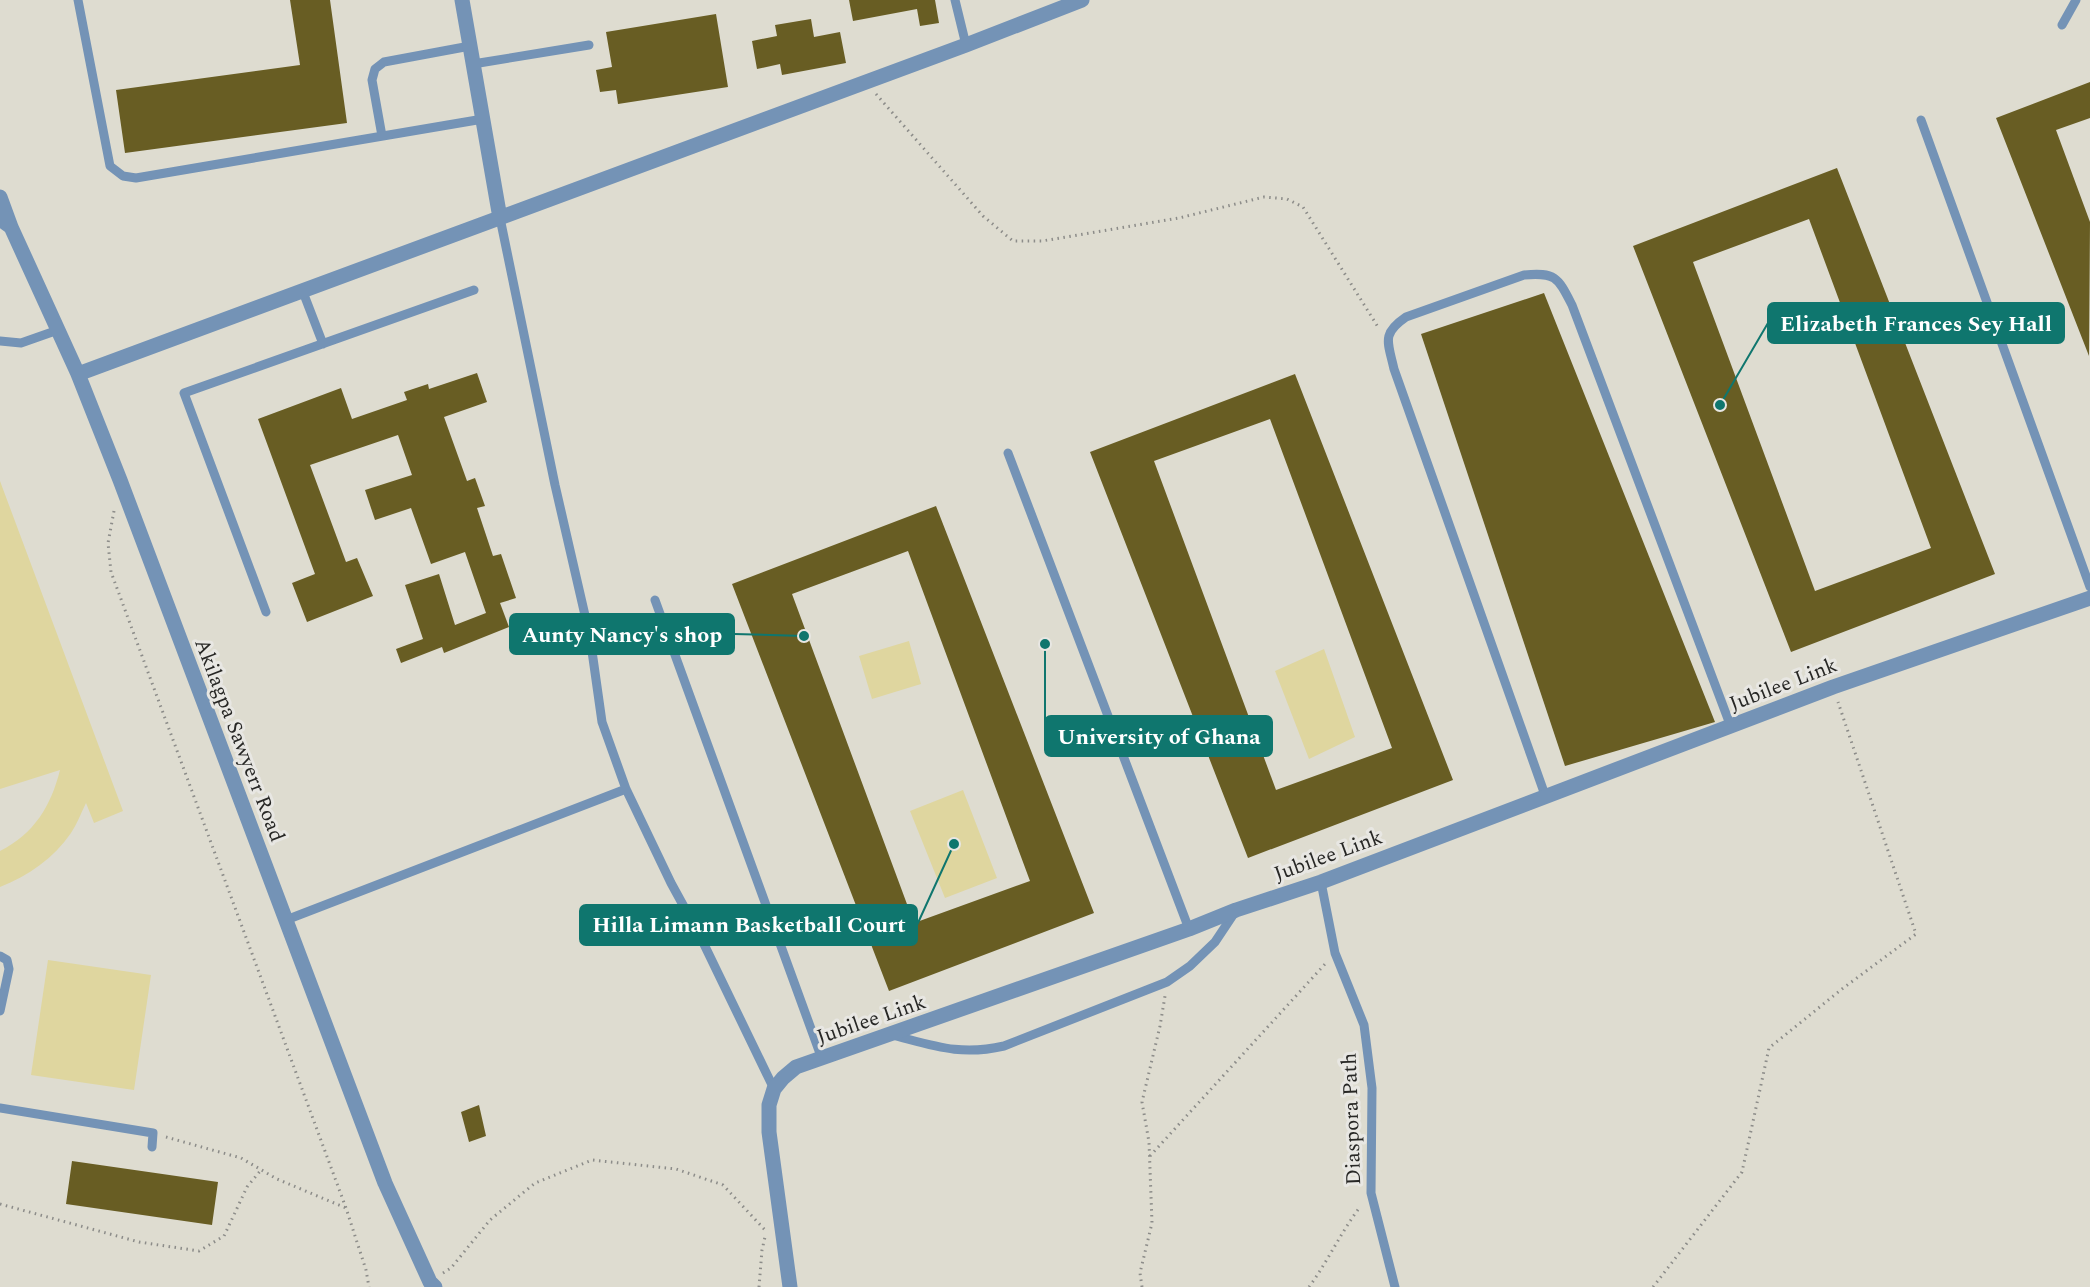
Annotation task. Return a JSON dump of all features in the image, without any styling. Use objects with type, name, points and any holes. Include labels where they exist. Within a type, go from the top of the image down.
[{"type":"street","points":[[462,0],[500,218]]},
{"type":"street","points":[[78,374],[1082,0]]},
{"type":"street","name":"Akilagpa Sawyerr Road","points":[[0,197],[5,223],[78,374],[385,1183],[432,1285]]},
{"type":"street","name":"Jubilee Link","points":[[774,1089],[796,1067],[1189,929],[1236,910],[1321,882],[1833,687],[2090,598]]},
{"type":"street","points":[[774,1089],[769,1105],[769,1132],[790,1287]]},
{"type":"lane","points":[[78,0],[110,166],[123,176],[136,178],[483,119]]},
{"type":"lane","points":[[956,0],[966,45]]},
{"type":"lane","points":[[2062,25],[2076,0]]},
{"type":"lane","points":[[474,64],[589,45]]},
{"type":"lane","points":[[382,136],[372,80],[375,69],[384,62],[470,46]]},
{"type":"lane","points":[[1921,120],[2090,587]]},
{"type":"lane","points":[[500,218],[555,485],[590,637],[602,722],[626,789],[774,1089]]},
{"type":"lane","points":[[1545,795],[1398,380],[1388,341],[1392,327],[1406,317],[1524,274],[1543,273],[1560,280],[1572,305],[1731,727]]},
{"type":"lane","points":[[266,612],[184,393],[474,290]]},
{"type":"lane","points":[[303,292],[323,344]]},
{"type":"lane","points":[[0,341],[21,343],[58,330]]},
{"type":"lane","points":[[1008,453],[1189,929]]},
{"type":"lane","points":[[655,600],[822,1059]]},
{"type":"lane","points":[[286,920],[626,789]]},
{"type":"lane","name":"Diaspora Path","points":[[1321,882],[1335,953],[1364,1025],[1372,1088],[1371,1194],[1395,1287]]},
{"type":"lane","points":[[891,1034],[941,1048],[962,1051],[981,1051],[1004,1046],[1167,982],[1190,966],[1215,942],[1236,910]]},
{"type":"lane","points":[[0,956],[7,960],[9,969],[0,1011]]},
{"type":"lane","points":[[0,1108],[153,1133],[152,1147]]},
{"type":"path","points":[[866,82],[983,216],[1013,241],[1042,241],[1179,218],[1264,197],[1287,199],[1303,207],[1388,341]]},
{"type":"path","points":[[120,480],[108,543],[111,572],[346,1208],[366,1270],[369,1287]]},
{"type":"path","points":[[1653,1287],[1742,1172],[1769,1048],[1842,989],[1916,934],[1833,687]]},
{"type":"path","points":[[1150,1156],[1335,953]]},
{"type":"path","points":[[1142,1287],[1140,1273],[1152,1223],[1150,1156],[1142,1102],[1160,1026],[1167,982]]},
{"type":"path","points":[[153,1133],[242,1158],[277,1179],[346,1208]]},
{"type":"path","points":[[432,1285],[451,1268],[490,1220],[535,1183],[592,1160],[676,1168],[723,1185],[768,1233],[763,1241],[759,1287]]},
{"type":"path","points":[[0,1204],[139,1242],[199,1251],[224,1236],[247,1187],[261,1170]]},
{"type":"path","points":[[1309,1287],[1347,1225],[1371,1194]]},
{"type":"shaded area","points":[[0,0],[2090,0],[2090,1287],[0,1287]]},
{"type":"shaded area","points":[[0,481],[123,811],[94,823],[86,803],[73,830],[57,850],[30,872],[0,887],[0,851],[22,836],[39,818],[52,795],[60,770],[0,789]]},
{"type":"shaded area","points":[[909,641],[921,684],[872,699],[859,656]]},
{"type":"shaded area","points":[[1324,649],[1355,737],[1309,759],[1275,671]]},
{"type":"shaded area","points":[[963,790],[997,878],[945,898],[910,811]]},
{"type":"shaded area","points":[[48,960],[151,975],[134,1090],[31,1075]]},
{"type":"building","points":[[290,0],[330,0],[347,123],[125,153],[116,90],[300,65]]},
{"type":"building","points":[[849,0],[935,0],[939,23],[920,26],[917,9],[853,21]]},
{"type":"building","points":[[716,14],[728,87],[618,104],[616,90],[600,92],[596,70],[612,67],[606,32]]},
{"type":"building","points":[[811,19],[814,37],[840,32],[846,63],[782,75],[780,64],[757,69],[752,41],[777,36],[775,25]]},
{"type":"building","points":[[2090,82],[2090,118],[2056,130],[2090,222],[2089,356],[1996,118]]},
{"type":"building","points":[[1837,168],[1995,574],[1791,652],[1633,246]],"holes":[[[1809,219],[1931,548],[1815,591],[1693,262]]]},
{"type":"building","points":[[1544,293],[1715,722],[1565,766],[1421,334]]},
{"type":"building","points":[[477,373],[487,402],[444,417],[467,481],[475,478],[485,506],[477,508],[493,556],[501,554],[516,598],[500,603],[509,627],[444,653],[442,647],[401,663],[396,649],[423,639],[405,585],[439,574],[455,625],[486,613],[465,552],[431,564],[411,508],[375,520],[365,490],[412,475],[398,435],[310,465],[346,562],[357,558],[373,596],[307,622],[292,583],[315,574],[258,419],[341,388],[352,419],[407,400],[404,392],[428,384],[429,389]]},
{"type":"building","points":[[1295,374],[1453,780],[1248,858],[1090,452]],"holes":[[[1270,419],[1392,748],[1276,790],[1154,461]]]},
{"type":"building","points":[[936,506],[1094,913],[889,991],[732,584]],"holes":[[[908,551],[1030,881],[914,923],[792,594]]]},
{"type":"building","points":[[479,1105],[486,1136],[469,1142],[461,1112]]},
{"type":"building","points":[[72,1161],[218,1182],[212,1225],[66,1204]]},
{"type":"place","name":"Elizabeth Frances Sey Hall","points":[[1720,405]]},
{"type":"place","name":"Aunty Nancy's shop","points":[[804,636]]},
{"type":"place","name":"University of Ghana","points":[[1045,644]]},
{"type":"place","name":"Hilla Limann Basketball Court","points":[[954,844]]}]
